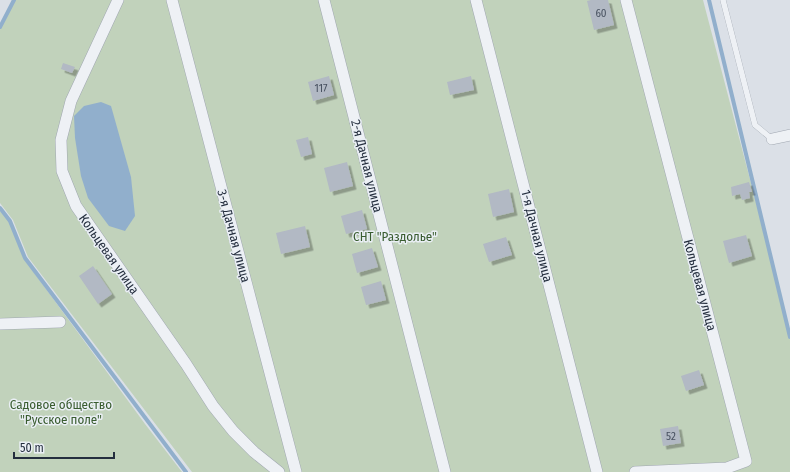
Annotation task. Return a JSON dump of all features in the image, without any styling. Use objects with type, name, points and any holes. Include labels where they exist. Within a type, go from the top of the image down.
[{"type":"street","name":"Кольцевая улица","points":[[118,0],[71,101],[61,140],[62,171],[76,206],[186,364],[213,406],[233,432],[254,452],[279,472]]},
{"type":"street","name":"3-я Дачная улица","points":[[172,0],[296,472]]},
{"type":"street","name":"2-я Дачная улица","points":[[324,0],[445,472]]},
{"type":"street","name":"1-я Дачная улица","points":[[476,0],[597,472]]},
{"type":"street","name":"Кольцевая улица","points":[[626,0],[746,461],[727,468],[635,472]]},
{"type":"street","points":[[772,139],[790,135]]},
{"type":"street","points":[[0,324],[60,322]]},
{"type":"lane","points":[[723,0],[755,125],[772,139]]},
{"type":"green space","name":"СНТ \"Раздолье\"","points":[[12,0],[703,0],[790,332],[790,472],[192,472],[28,257],[13,220],[0,203],[0,29]]},
{"type":"green space","name":"Садовое общество \"Русское поле\"","points":[[0,211],[9,221],[24,259],[182,472],[0,472]]},
{"type":"water","points":[[101,102],[111,106],[131,177],[135,216],[125,231],[109,226],[88,198],[81,176],[75,138],[74,116],[84,106]]},
{"type":"building","points":[[608,0],[614,25],[594,30],[587,1]]},
{"type":"building","points":[[63,63],[75,67],[72,73],[61,69]]},
{"type":"building","points":[[329,76],[334,95],[313,101],[308,82]]},
{"type":"building","points":[[471,76],[474,90],[450,95],[447,82]]},
{"type":"building","points":[[308,137],[312,154],[301,157],[296,140]]},
{"type":"building","points":[[347,162],[353,186],[330,192],[324,168]]},
{"type":"building","points":[[749,182],[752,192],[749,192],[750,198],[742,200],[740,194],[732,196],[731,187]]},
{"type":"building","points":[[509,189],[514,212],[493,217],[488,194]]},
{"type":"building","points":[[362,210],[367,229],[346,234],[341,216]]},
{"type":"building","points":[[305,226],[310,247],[281,254],[276,233]]},
{"type":"building","points":[[746,235],[752,256],[729,263],[723,241]]},
{"type":"building","points":[[506,237],[512,255],[489,262],[483,244]]},
{"type":"building","points":[[372,248],[378,267],[357,273],[352,254]]},
{"type":"building","points":[[93,266],[112,294],[98,304],[79,276]]},
{"type":"building","points":[[381,281],[386,300],[366,305],[361,287]]},
{"type":"building","points":[[699,370],[704,385],[686,391],[681,376]]},
{"type":"building","points":[[678,426],[681,443],[663,446],[660,429]]},
{"type":"waterway","points":[[0,27],[14,0]]},
{"type":"waterway","points":[[709,0],[790,337]]},
{"type":"waterway","points":[[0,208],[10,221],[25,258],[186,472]]}]
